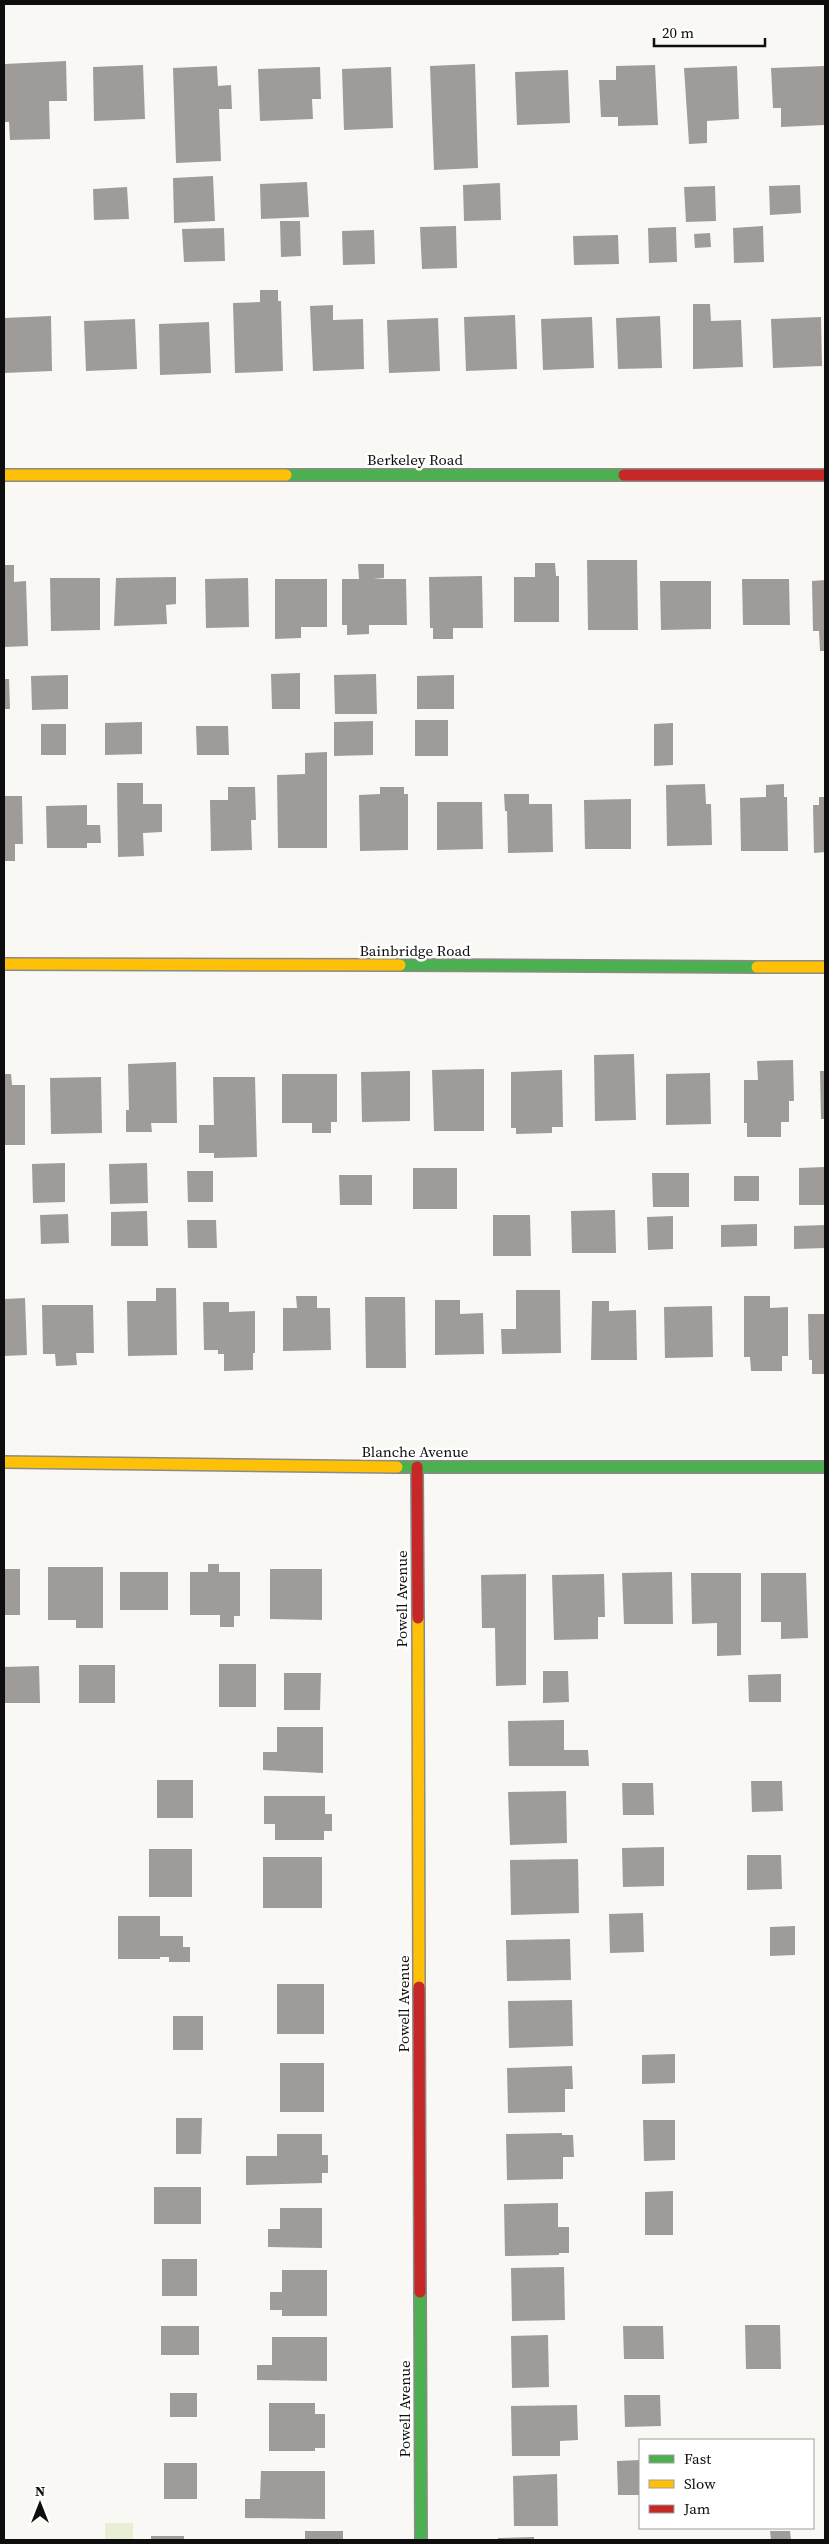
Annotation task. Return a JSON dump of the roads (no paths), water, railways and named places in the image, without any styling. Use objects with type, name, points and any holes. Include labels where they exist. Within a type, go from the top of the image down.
[{"type":"street","name":"Berkeley Road","points":[[4,475],[825,475]]},
{"type":"street","name":"Bainbridge Road","points":[[4,964],[825,967]]},
{"type":"street","name":"Blanche Avenue","points":[[4,1462],[416,1468],[825,1468]]},
{"type":"street","name":"Powell Avenue","points":[[416,1468],[421,2540]]}]
